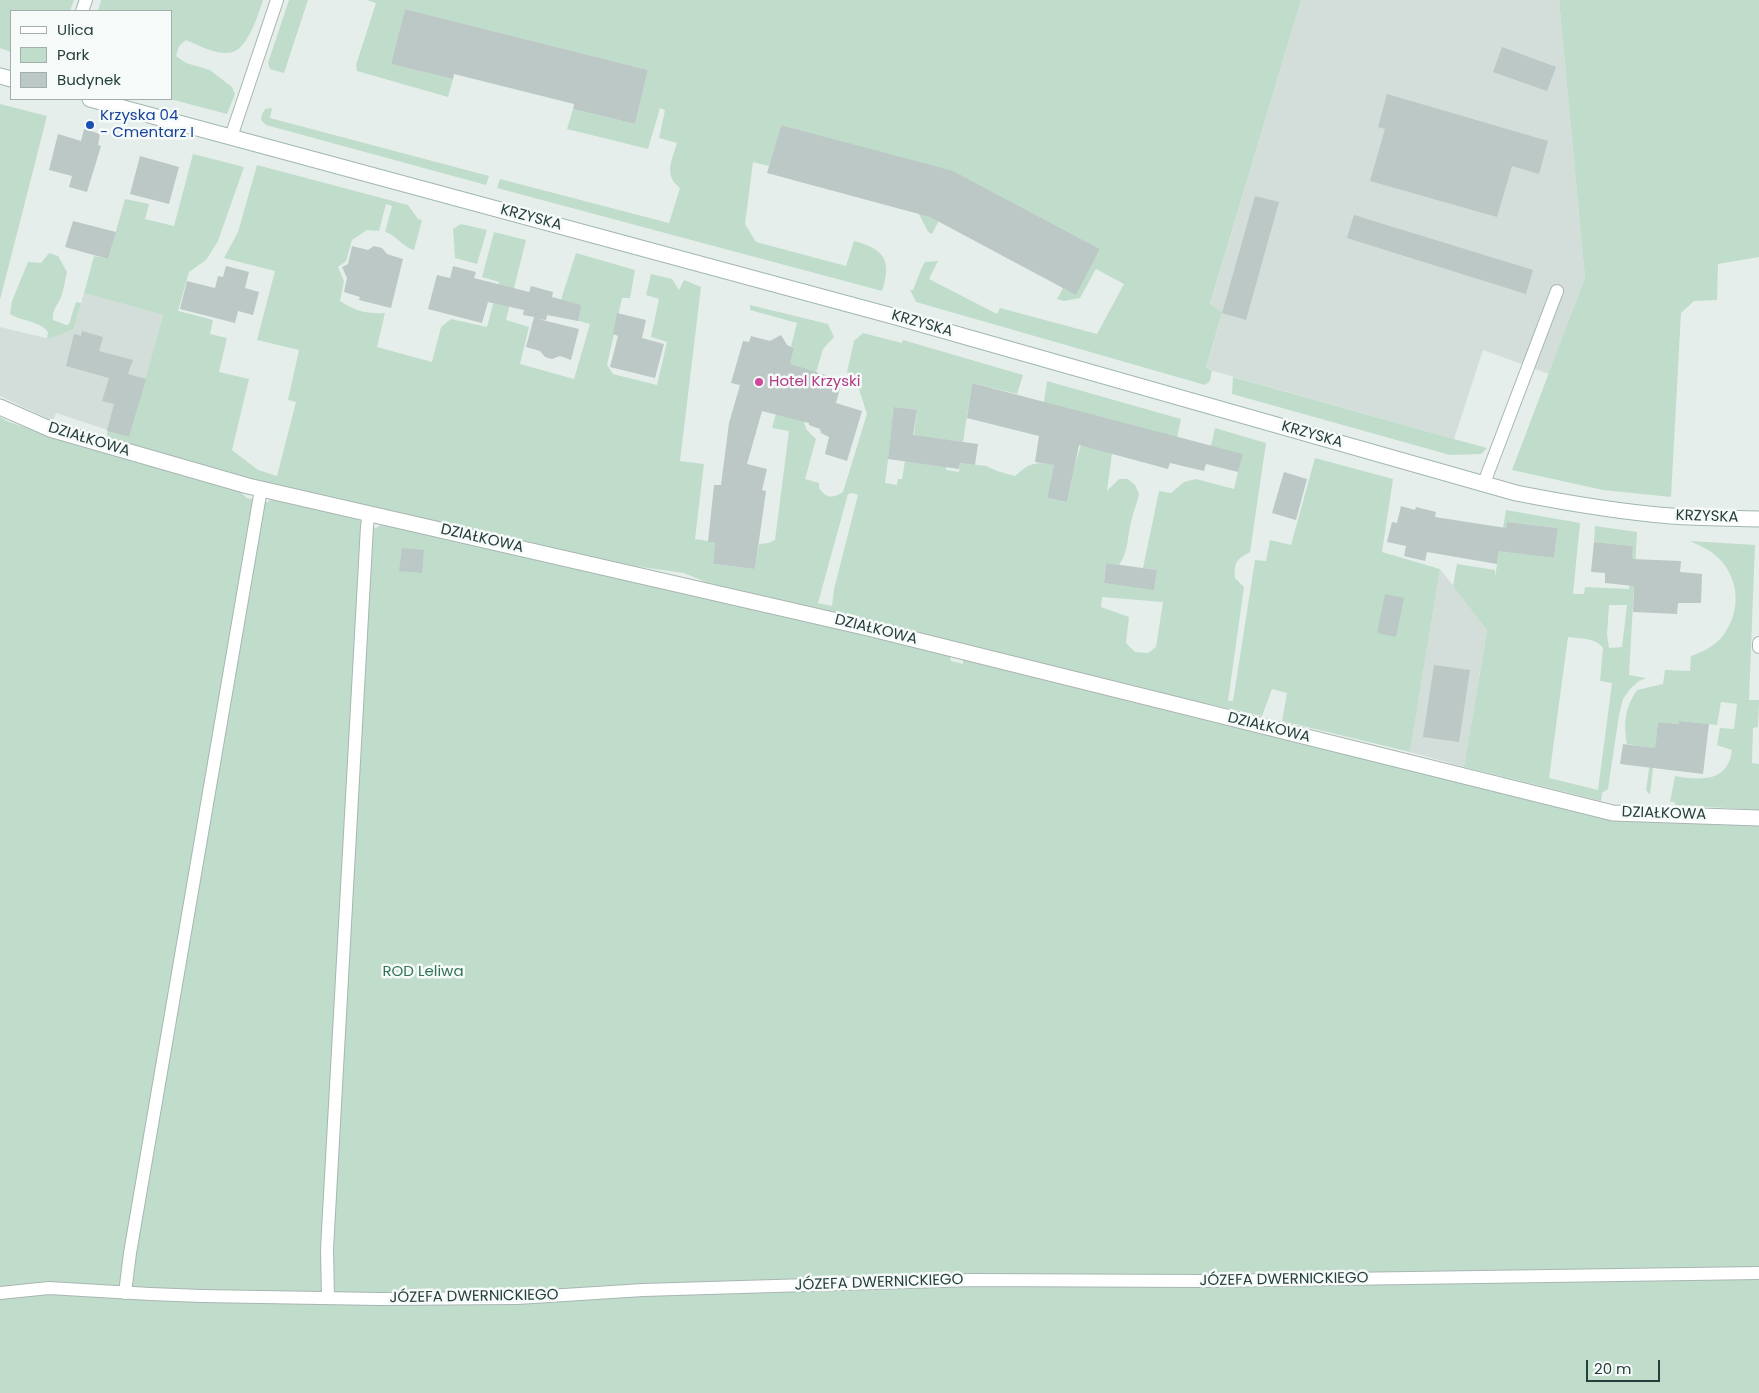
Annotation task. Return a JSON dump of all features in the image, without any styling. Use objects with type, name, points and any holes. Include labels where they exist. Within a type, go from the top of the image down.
[{"type":"street","name":"KRZYSKA","points":[[94,100],[878,312],[1516,493],[1581,506],[1672,516],[1759,519]]},
{"type":"street","name":"DZIAŁKOWA","points":[[0,407],[50,429],[261,489],[868,628],[1613,813],[1759,818]]},
{"type":"lane","points":[[231,136],[277,0]]},
{"type":"lane","points":[[1484,483],[1557,291]]},
{"type":"lane","points":[[125,1293],[130,1253],[261,489]]},
{"type":"lane","points":[[328,1298],[327,1249],[366,536],[369,513]]},
{"type":"lane","name":"JÓZEFA DWERNICKIEGO","points":[[0,1293],[49,1288],[125,1293],[328,1298],[518,1298],[643,1290],[965,1281],[1201,1281],[1759,1273]]},
{"type":"shaded area","points":[[1301,0],[1559,0],[1585,278],[1549,374],[1483,350],[1454,439],[1206,369],[1222,314],[1210,305]]},
{"type":"shaded area","points":[[84,293],[163,315],[129,437],[56,413],[53,421],[0,396],[0,327],[50,339],[74,329]]},
{"type":"shaded area","points":[[1440,569],[1487,629],[1464,767],[1410,752]]},
{"type":"green space","points":[[0,0],[74,0],[70,10],[10,10],[10,52],[0,48]]},
{"type":"green space","points":[[101,0],[263,0],[251,32],[241,47],[235,51],[228,53],[217,52],[186,40],[179,46],[176,56],[186,63],[210,70],[232,87],[235,94],[227,114],[172,100],[172,10],[98,10]]},
{"type":"green space","points":[[289,0],[308,0],[284,73],[270,69],[268,63]]},
{"type":"green space","points":[[367,0],[1301,0],[1210,304],[1222,313],[1206,368],[1212,371],[1210,381],[1205,385],[916,302],[910,290],[913,290],[922,267],[925,262],[938,261],[929,279],[997,314],[1000,308],[1097,334],[1124,284],[1096,269],[1080,298],[1064,301],[1057,299],[1063,288],[1076,294],[1100,249],[962,176],[932,234],[928,232],[919,214],[931,166],[781,125],[769,166],[753,162],[745,224],[756,242],[846,266],[854,241],[865,244],[879,252],[886,264],[885,281],[882,291],[497,188],[500,179],[669,223],[680,188],[670,173],[671,162],[677,143],[659,138],[665,110],[660,108],[648,149],[567,129],[573,109],[635,124],[648,70],[405,9],[391,64],[453,79],[448,97],[357,71],[356,65],[376,3]]},
{"type":"green space","points":[[1559,0],[1759,0],[1759,257],[1718,264],[1717,300],[1694,301],[1681,313],[1671,497],[1603,490],[1512,470],[1585,278]]},
{"type":"green space","points":[[0,104],[47,116],[0,300]]},
{"type":"green space","points":[[272,108],[270,118],[489,176],[486,185],[266,125],[261,120],[262,114],[265,109]]},
{"type":"green space","points":[[193,154],[244,167],[218,241],[206,260],[189,272],[178,311],[213,320],[210,334],[227,338],[219,372],[249,379],[232,450],[258,470],[277,476],[296,402],[288,400],[299,350],[257,340],[275,271],[224,258],[238,232],[257,165],[408,205],[418,219],[422,220],[414,250],[385,232],[392,206],[386,204],[379,231],[367,230],[352,240],[346,261],[338,267],[344,281],[340,301],[361,311],[385,313],[377,347],[432,362],[441,327],[451,319],[487,327],[499,282],[482,277],[494,232],[526,240],[506,320],[529,327],[520,364],[574,379],[590,324],[556,315],[576,253],[635,270],[630,298],[622,298],[607,365],[613,374],[657,385],[667,342],[651,337],[659,299],[646,295],[651,274],[672,279],[679,290],[684,280],[701,287],[680,461],[704,464],[695,539],[715,542],[713,564],[755,569],[759,544],[775,540],[789,431],[772,428],[794,348],[791,346],[797,323],[750,310],[750,305],[828,324],[834,337],[823,349],[803,417],[806,429],[816,439],[805,479],[819,483],[819,488],[827,496],[836,496],[843,492],[867,414],[858,386],[847,372],[854,341],[863,333],[902,343],[903,340],[1023,375],[1017,394],[972,383],[963,442],[950,440],[946,470],[959,472],[960,463],[986,466],[1015,476],[1024,468],[1033,464],[1054,465],[1047,498],[1067,502],[1075,464],[1084,435],[1044,402],[1047,381],[1181,419],[1177,438],[1112,453],[1107,491],[1119,479],[1128,479],[1135,485],[1139,494],[1125,554],[1119,565],[1106,563],[1104,583],[1154,589],[1157,570],[1143,568],[1159,491],[1171,493],[1184,482],[1196,479],[1234,489],[1242,454],[1211,446],[1215,428],[1266,443],[1250,552],[1237,562],[1235,568],[1235,578],[1244,587],[1228,701],[1233,701],[1255,560],[1266,561],[1270,540],[1291,545],[1315,458],[1393,479],[1382,552],[1440,569],[1410,752],[1282,721],[1287,693],[1272,689],[1262,716],[1059,670],[708,583],[684,573],[634,566],[272,486],[108,439],[107,431],[129,437],[163,315],[84,293],[94,256],[108,259],[125,199],[149,204],[145,219],[174,226]],"holes":[[[895,407],[917,411],[910,462],[905,461],[902,479],[898,479],[897,485],[885,483]],[[848,494],[858,495],[834,589],[832,606],[818,603]],[[1102,597],[1163,602],[1156,647],[1148,653],[1135,652],[1126,643],[1129,617],[1101,607]]]},
{"type":"green space","points":[[461,224],[487,230],[477,264],[455,258],[453,229]]},
{"type":"green space","points":[[49,253],[58,256],[67,272],[62,294],[54,311],[53,320],[66,325],[69,324],[76,302],[81,303],[74,329],[50,339],[47,338],[48,332],[40,325],[10,314],[12,301],[28,262],[41,263]]},
{"type":"green space","points":[[1233,377],[1487,448],[1481,454],[1450,455],[1232,394]]},
{"type":"green space","name":"ROD Leliwa","points":[[0,417],[9,422],[111,455],[239,491],[247,498],[268,502],[271,499],[360,520],[362,525],[376,528],[381,525],[397,528],[780,615],[950,656],[951,661],[963,664],[963,658],[1601,818],[1759,825],[1759,1393],[0,1393]]},
{"type":"green space","points":[[1506,510],[1580,523],[1573,594],[1584,594],[1585,587],[1629,589],[1633,546],[1594,542],[1595,526],[1637,532],[1629,675],[1646,678],[1631,688],[1623,699],[1608,789],[1602,793],[1601,801],[1464,767],[1487,630],[1453,586],[1457,564],[1495,570],[1495,577]],"holes":[[[1507,522],[1558,528],[1554,558],[1517,553],[1504,543]],[[1609,605],[1627,605],[1622,647],[1609,648],[1607,635]],[[1568,637],[1592,640],[1603,648],[1600,681],[1612,683],[1598,790],[1549,778]]]},
{"type":"green space","points":[[1690,541],[1755,545],[1749,700],[1759,700],[1758,727],[1753,728],[1752,763],[1759,764],[1759,810],[1675,805],[1675,802],[1670,802],[1675,776],[1711,777],[1725,769],[1732,750],[1717,745],[1720,728],[1734,729],[1737,704],[1721,702],[1717,725],[1679,721],[1679,724],[1658,722],[1650,795],[1646,790],[1652,748],[1627,744],[1626,716],[1637,690],[1663,684],[1665,670],[1690,671],[1691,656],[1707,649],[1718,641],[1728,628],[1733,617],[1736,595],[1729,573],[1714,554]]},
{"type":"building","points":[[405,9],[648,70],[635,124],[573,109],[574,104],[454,74],[453,79],[391,64]]},
{"type":"building","points":[[1502,47],[1556,67],[1547,91],[1493,72]]},
{"type":"building","points":[[1387,94],[1548,141],[1539,174],[1512,166],[1497,217],[1370,181],[1385,129],[1378,127]]},
{"type":"building","points":[[781,125],[953,171],[1100,249],[1076,295],[930,217],[767,173]]},
{"type":"building","points":[[84,129],[100,134],[98,145],[101,146],[87,192],[69,187],[72,176],[49,170],[58,134],[81,141]]},
{"type":"building","points":[[140,156],[179,167],[169,204],[130,194]]},
{"type":"building","points":[[1255,196],[1279,202],[1246,320],[1222,313]]},
{"type":"building","points":[[1354,215],[1533,270],[1526,294],[1347,238]]},
{"type":"building","points":[[73,221],[116,232],[108,259],[65,247]]},
{"type":"building","points":[[352,246],[368,250],[374,246],[382,248],[387,254],[403,259],[391,308],[359,300],[360,297],[344,292],[347,278],[342,267],[348,264]]},
{"type":"building","points":[[226,266],[249,272],[245,288],[259,292],[253,315],[238,311],[235,323],[180,309],[187,281],[215,288],[218,276],[223,277]]},
{"type":"building","points":[[453,266],[476,272],[474,278],[529,292],[531,286],[553,292],[552,297],[581,305],[578,321],[547,315],[546,320],[538,319],[579,329],[571,360],[560,356],[552,359],[545,357],[540,351],[526,347],[534,317],[523,315],[524,310],[488,302],[482,323],[428,309],[437,275],[450,278]]},
{"type":"building","points":[[617,313],[646,320],[642,338],[664,344],[655,378],[610,367],[618,336],[613,334]]},
{"type":"building","points":[[82,331],[103,337],[99,351],[133,360],[128,374],[146,379],[129,437],[107,431],[114,404],[102,401],[109,378],[66,366],[74,334],[81,336]]},
{"type":"building","points":[[781,335],[787,345],[794,348],[790,364],[842,380],[836,403],[862,411],[847,461],[825,454],[829,437],[821,433],[820,429],[809,425],[809,423],[762,411],[747,464],[767,469],[762,490],[766,491],[755,569],[713,564],[715,542],[708,542],[714,485],[721,485],[729,423],[740,385],[731,383],[743,341],[749,342],[751,336],[770,341]]},
{"type":"building","points":[[972,383],[1243,454],[1238,472],[1206,464],[1204,471],[1170,463],[1168,469],[1079,445],[1067,502],[1047,498],[1054,465],[1035,462],[1039,436],[967,418]]},
{"type":"building","points":[[894,407],[917,410],[913,435],[978,444],[975,465],[960,463],[959,469],[888,459]]},
{"type":"building","points":[[1284,472],[1307,479],[1296,520],[1272,513]]},
{"type":"building","points":[[1401,506],[1415,510],[1416,507],[1436,512],[1435,517],[1506,528],[1507,522],[1558,528],[1554,558],[1499,551],[1497,564],[1427,552],[1425,561],[1404,556],[1406,546],[1387,542],[1392,522],[1397,523]]},
{"type":"building","points":[[1594,542],[1633,546],[1632,559],[1681,561],[1680,572],[1702,574],[1701,603],[1678,603],[1677,614],[1633,612],[1634,586],[1605,583],[1605,573],[1591,572]]},
{"type":"building","points":[[402,548],[424,550],[422,573],[399,571]]},
{"type":"building","points":[[1106,563],[1157,570],[1154,590],[1104,583]]},
{"type":"building","points":[[1385,594],[1404,598],[1396,637],[1377,633]]},
{"type":"building","points":[[1434,665],[1470,670],[1459,742],[1423,737]]},
{"type":"building","points":[[1679,721],[1709,724],[1703,774],[1620,764],[1623,744],[1655,748],[1658,722],[1679,724]]},
{"type":"place","name":"Krzyska 04 - Cmentarz I","points":[[90,125]]},
{"type":"place","name":"Hotel Krzyski","points":[[759,382]]}]
